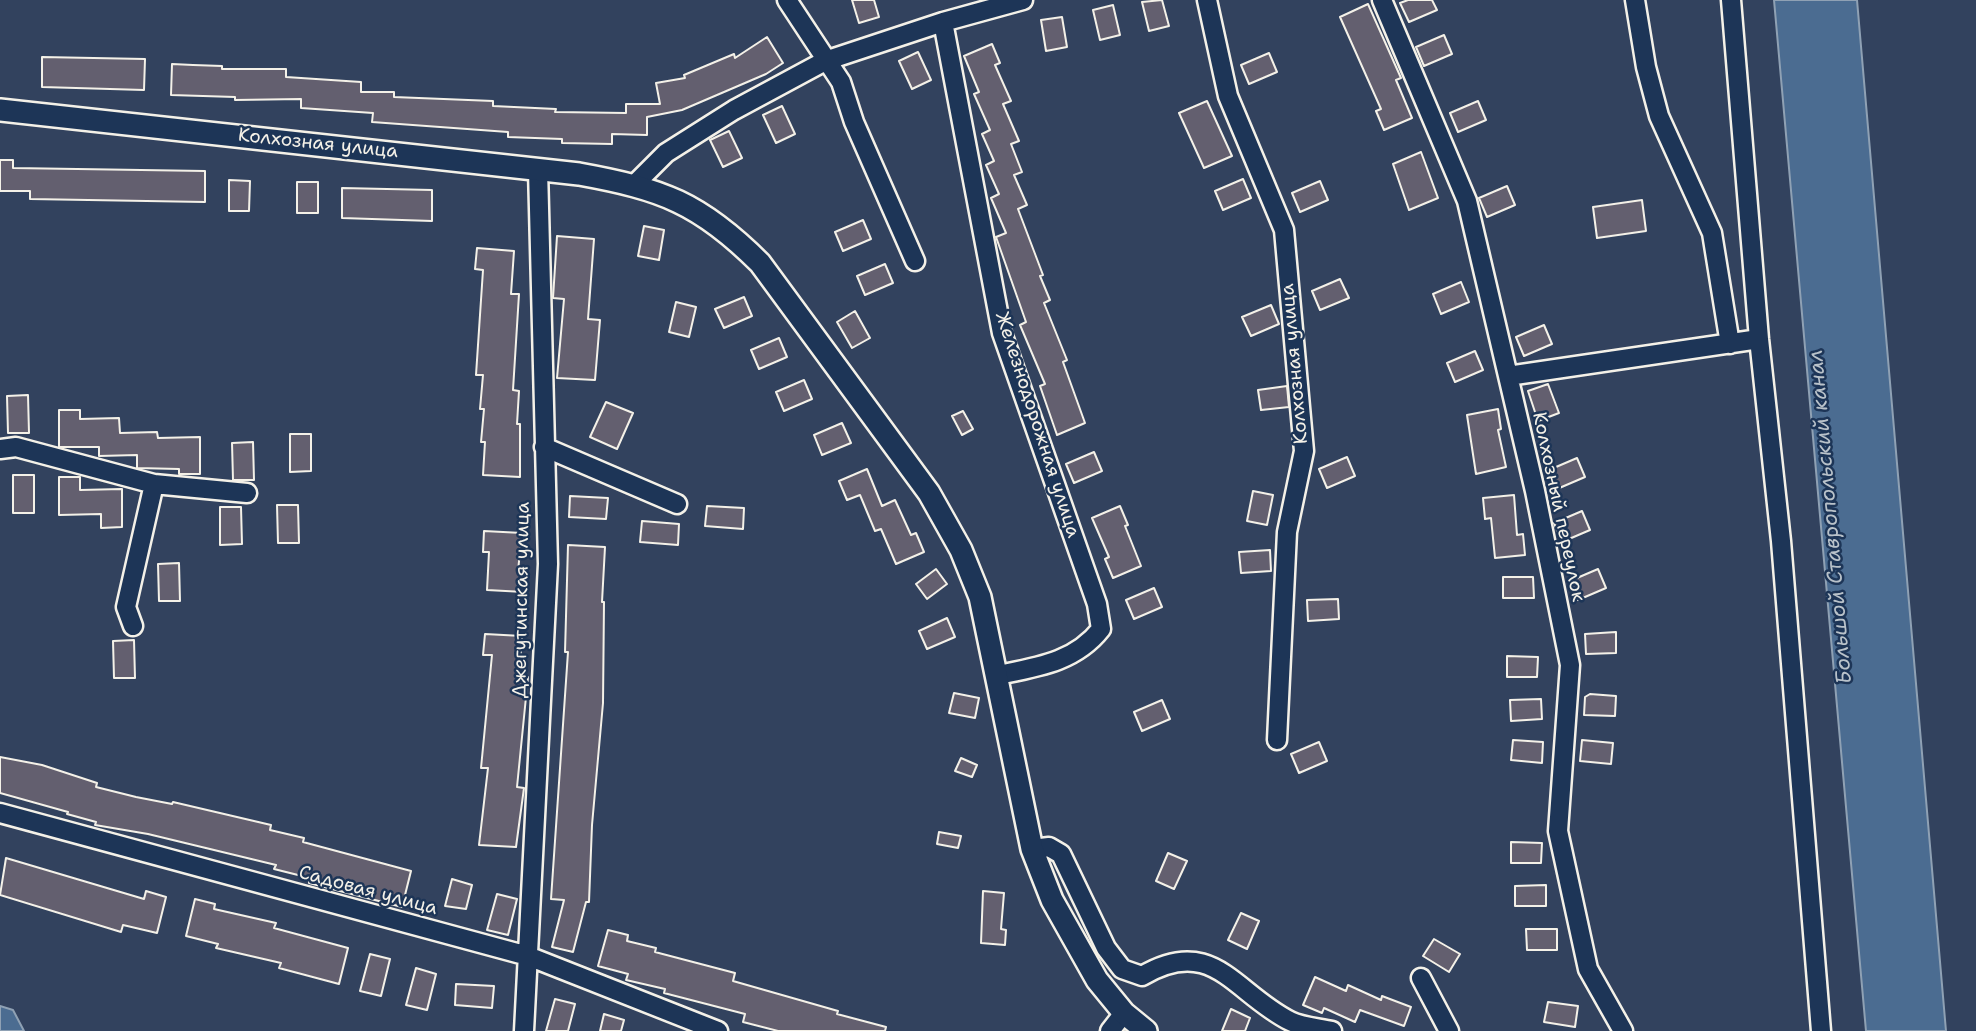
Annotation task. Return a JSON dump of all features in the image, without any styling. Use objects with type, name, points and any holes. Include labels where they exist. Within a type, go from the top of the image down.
[{"type":"main road","name":"Колхозная улица","points":[[0,110],[538,169],[635,184],[698,210],[729,232],[760,263],[929,493],[961,550],[980,597],[998,675]]},
{"type":"main road","points":[[998,675],[1032,849],[1052,900],[1097,980],[1124,1013],[1146,1031]]},
{"type":"street","points":[[788,0],[824,61],[841,82],[854,122],[915,261]]},
{"type":"street","points":[[635,184],[666,153],[734,110],[824,61],[943,22],[1023,0]]},
{"type":"street","name":"Колхозная улица","points":[[1207,0],[1228,96],[1284,230],[1304,451],[1287,532],[1276,740]]},
{"type":"street","name":"Колхозный переулок","points":[[1382,0],[1466,201],[1535,491],[1570,665],[1558,831],[1588,969],[1623,1031]]},
{"type":"street","points":[[1635,0],[1646,66],[1659,116],[1712,233],[1730,344]]},
{"type":"street","points":[[1731,0],[1759,339],[1781,541],[1821,1031]]},
{"type":"street","name":"Железнодорожная улица","points":[[943,22],[1002,333],[1097,604],[1101,629],[1087,646],[1065,657],[1042,667],[998,675]]},
{"type":"street","name":"Джегутинская улица","points":[[524,1031],[548,564],[538,169]]},
{"type":"street","points":[[1508,376],[1759,339]]},
{"type":"street","points":[[0,449],[16,447],[154,484],[247,493]]},
{"type":"street","points":[[544,447],[677,504]]},
{"type":"street","points":[[133,626],[126,607],[154,484]]},
{"type":"street","name":"Садовая улица","points":[[0,813],[528,956],[718,1031]]},
{"type":"street","points":[[1032,849],[1049,847],[1061,854],[1106,948],[1122,969],[1142,976],[1161,965],[1184,959],[1213,967],[1291,1022],[1332,1031]]},
{"type":"street","points":[[1422,978],[1449,1031]]},
{"type":"street","points":[[1110,1031],[1124,1013]]},
{"type":"water","name":"Большой Ставропольский канал","points":[[1774,0],[1857,0],[1946,1031],[1866,1031]]},
{"type":"water","points":[[0,1006],[13,1010],[24,1031],[0,1031]]},
{"type":"building","points":[[852,0],[874,0],[879,17],[859,23]]},
{"type":"building","points":[[1162,0],[1169,26],[1149,31],[1142,2]]},
{"type":"building","points":[[1408,0],[1432,0],[1437,10],[1409,22],[1400,3]]},
{"type":"building","points":[[1368,4],[1401,78],[1396,80],[1412,118],[1384,130],[1376,111],[1381,109],[1340,17]]},
{"type":"building","points":[[1113,5],[1120,35],[1100,40],[1093,10]]},
{"type":"building","points":[[1062,17],[1067,47],[1046,51],[1041,20]]},
{"type":"building","points":[[1444,35],[1452,54],[1424,66],[1416,47]]},
{"type":"building","points":[[767,37],[783,63],[766,74],[682,110],[647,117],[647,135],[612,134],[612,144],[562,143],[562,139],[508,137],[508,132],[372,122],[373,113],[301,108],[301,99],[235,100],[235,97],[171,95],[172,64],[222,66],[222,69],[286,69],[286,77],[361,82],[361,92],[394,92],[394,97],[493,101],[493,106],[556,109],[555,112],[626,113],[626,104],[660,104],[656,83],[685,78],[684,75],[734,54],[735,58]]},
{"type":"building","points":[[992,44],[1000,63],[995,65],[1011,101],[1003,104],[1019,141],[1011,144],[1022,172],[1014,175],[1027,205],[1018,209],[1043,275],[1040,276],[1050,300],[1044,303],[1067,360],[1063,362],[1085,423],[1057,435],[1040,386],[1045,384],[1020,325],[1026,322],[996,237],[1006,233],[991,198],[999,194],[986,165],[994,161],[982,134],[990,130],[974,94],[979,92],[964,56]]},
{"type":"building","points":[[918,52],[931,80],[912,89],[899,61]]},
{"type":"building","points":[[1269,53],[1277,72],[1249,84],[1241,65]]},
{"type":"building","points":[[42,57],[145,59],[144,90],[42,87]]},
{"type":"building","points":[[1207,101],[1232,156],[1204,168],[1179,113]]},
{"type":"building","points":[[1478,101],[1486,120],[1458,132],[1450,113]]},
{"type":"building","points":[[782,106],[795,134],[776,143],[763,115]]},
{"type":"building","points":[[729,131],[742,158],[723,167],[710,140]]},
{"type":"building","points":[[1421,152],[1438,198],[1409,210],[1393,164]]},
{"type":"building","points":[[0,160],[13,160],[13,168],[205,171],[205,202],[30,199],[30,191],[0,191]]},
{"type":"building","points":[[1243,179],[1251,198],[1223,210],[1215,191]]},
{"type":"building","points":[[229,180],[250,181],[249,211],[229,211]]},
{"type":"building","points":[[1320,181],[1328,200],[1300,212],[1292,193]]},
{"type":"building","points":[[297,182],[318,182],[318,213],[297,213]]},
{"type":"building","points":[[1507,186],[1515,205],[1487,217],[1479,198]]},
{"type":"building","points":[[342,188],[432,190],[432,221],[342,218]]},
{"type":"building","points":[[1642,200],[1646,231],[1597,238],[1593,207]]},
{"type":"building","points":[[863,220],[871,239],[843,251],[835,232]]},
{"type":"building","points":[[644,226],[664,230],[659,260],[638,256]]},
{"type":"building","points":[[557,236],[594,239],[588,319],[600,320],[595,380],[557,378],[564,299],[553,298]]},
{"type":"building","points":[[477,248],[514,251],[511,294],[519,294],[513,390],[519,391],[517,424],[520,424],[520,477],[483,475],[485,442],[481,442],[484,409],[480,409],[483,375],[476,375],[483,270],[475,269]]},
{"type":"building","points":[[885,264],[893,283],[865,295],[857,276]]},
{"type":"building","points":[[1340,279],[1349,298],[1320,310],[1312,291]]},
{"type":"building","points":[[1461,282],[1469,302],[1441,314],[1433,294]]},
{"type":"building","points":[[744,297],[752,316],[724,328],[715,309]]},
{"type":"building","points":[[676,302],[696,307],[689,337],[669,332]]},
{"type":"building","points":[[1271,305],[1279,324],[1251,336],[1242,317]]},
{"type":"building","points":[[855,311],[870,338],[852,348],[837,322]]},
{"type":"building","points":[[1544,325],[1552,344],[1524,356],[1516,337]]},
{"type":"building","points":[[779,338],[787,357],[759,369],[751,350]]},
{"type":"building","points":[[1475,351],[1483,370],[1455,382],[1447,363]]},
{"type":"building","points":[[804,380],[812,399],[784,411],[776,392]]},
{"type":"building","points":[[1548,384],[1559,413],[1538,421],[1528,391]]},
{"type":"building","points":[[1287,386],[1289,407],[1261,410],[1258,390]]},
{"type":"building","points":[[28,395],[29,433],[8,433],[7,396]]},
{"type":"building","points":[[606,402],[633,413],[617,449],[590,437]]},
{"type":"building","points":[[1498,409],[1501,429],[1498,430],[1506,467],[1476,474],[1467,415]]},
{"type":"building","points":[[59,410],[80,410],[80,419],[119,418],[120,433],[157,432],[158,438],[200,437],[200,474],[179,474],[179,469],[137,468],[137,455],[99,456],[99,447],[59,447]]},
{"type":"building","points":[[963,411],[973,429],[962,435],[952,416]]},
{"type":"building","points":[[842,423],[851,443],[822,455],[814,435]]},
{"type":"building","points":[[290,434],[311,434],[311,471],[290,472]]},
{"type":"building","points":[[253,442],[254,480],[233,480],[232,443]]},
{"type":"building","points":[[1094,452],[1102,471],[1074,483],[1066,464]]},
{"type":"building","points":[[1347,457],[1355,476],[1327,488],[1319,469]]},
{"type":"building","points":[[1577,458],[1585,477],[1557,489],[1549,470]]},
{"type":"building","points":[[867,469],[882,506],[895,500],[911,535],[916,533],[924,552],[896,564],[881,529],[875,531],[860,495],[847,500],[839,481]]},
{"type":"building","points":[[13,475],[34,475],[34,513],[13,513]]},
{"type":"building","points":[[59,477],[80,477],[80,490],[122,489],[122,527],[101,528],[101,514],[59,515]]},
{"type":"building","points":[[1253,491],[1273,495],[1267,525],[1247,521]]},
{"type":"building","points":[[1514,495],[1517,535],[1523,534],[1525,555],[1495,558],[1491,518],[1485,519],[1483,498]]},
{"type":"building","points":[[570,496],[608,498],[606,519],[569,517]]},
{"type":"building","points":[[277,505],[298,505],[299,543],[278,543]]},
{"type":"building","points":[[707,506],[744,508],[743,529],[705,526]]},
{"type":"building","points":[[1120,506],[1141,566],[1113,578],[1105,559],[1109,557],[1092,518]]},
{"type":"building","points":[[220,507],[241,507],[242,544],[220,545]]},
{"type":"building","points":[[1582,511],[1590,530],[1562,542],[1554,523]]},
{"type":"building","points":[[642,521],[679,524],[678,545],[640,542]]},
{"type":"building","points":[[484,531],[522,533],[518,571],[526,572],[524,592],[487,590],[489,552],[483,552]]},
{"type":"building","points":[[568,545],[605,547],[602,602],[603,703],[592,825],[589,902],[586,902],[573,952],[552,947],[564,900],[551,899],[568,652],[565,652]]},
{"type":"building","points":[[1270,550],[1271,571],[1241,573],[1239,552]]},
{"type":"building","points":[[179,563],[180,601],[159,601],[158,564]]},
{"type":"building","points":[[936,569],[947,584],[927,599],[916,584]]},
{"type":"building","points":[[1598,569],[1606,588],[1578,600],[1570,581]]},
{"type":"building","points":[[1503,577],[1533,577],[1534,598],[1503,598]]},
{"type":"building","points":[[1154,588],[1162,607],[1134,619],[1126,600]]},
{"type":"building","points":[[1338,599],[1339,619],[1308,621],[1307,600]]},
{"type":"building","points":[[947,618],[955,637],[927,649],[919,631]]},
{"type":"building","points":[[1616,632],[1616,653],[1586,654],[1585,634]]},
{"type":"building","points":[[485,634],[522,636],[519,676],[528,677],[517,787],[524,788],[516,847],[479,845],[488,768],[481,768],[492,655],[483,655]]},
{"type":"building","points":[[134,640],[135,678],[114,678],[113,641]]},
{"type":"building","points":[[1507,656],[1538,657],[1537,677],[1507,677]]},
{"type":"building","points":[[954,693],[979,698],[975,718],[949,713]]},
{"type":"building","points":[[1590,694],[1616,696],[1615,716],[1584,715],[1585,697]]},
{"type":"building","points":[[1541,699],[1542,719],[1511,721],[1510,700]]},
{"type":"building","points":[[1162,700],[1170,719],[1142,731],[1134,712]]},
{"type":"building","points":[[1513,740],[1543,742],[1542,763],[1511,760]]},
{"type":"building","points":[[1582,740],[1613,743],[1611,764],[1580,761]]},
{"type":"building","points":[[1319,742],[1327,761],[1299,773],[1291,754]]},
{"type":"building","points":[[0,757],[42,765],[97,783],[96,787],[271,825],[270,830],[304,838],[303,842],[411,871],[402,907],[309,883],[310,878],[274,869],[276,865],[148,834],[95,825],[96,822],[67,814],[68,812],[0,793]]},
{"type":"building","points":[[961,758],[977,765],[972,777],[955,771]]},
{"type":"building","points":[[939,832],[961,836],[958,848],[937,844]]},
{"type":"building","points":[[1511,842],[1542,843],[1541,863],[1511,863]]},
{"type":"building","points":[[1168,853],[1187,861],[1174,889],[1156,881]]},
{"type":"building","points":[[6,858],[144,899],[146,891],[166,897],[157,933],[123,925],[121,932],[0,895]]},
{"type":"building","points":[[452,879],[472,885],[466,909],[445,906]]},
{"type":"building","points":[[1546,885],[1546,906],[1515,906],[1515,886]]},
{"type":"building","points":[[983,891],[1004,893],[1001,929],[1006,930],[1005,945],[981,943]]},
{"type":"building","points":[[497,894],[517,899],[508,935],[487,930]]},
{"type":"building","points":[[195,899],[215,904],[214,909],[276,923],[274,928],[348,948],[339,984],[279,968],[281,963],[216,948],[218,944],[186,936]]},
{"type":"building","points":[[1241,913],[1259,921],[1247,949],[1228,940]]},
{"type":"building","points":[[1526,929],[1557,929],[1557,950],[1527,950]]},
{"type":"building","points":[[608,930],[628,935],[627,941],[656,948],[655,952],[735,973],[733,981],[838,1011],[837,1014],[886,1027],[885,1031],[778,1031],[743,1022],[745,1014],[626,980],[628,974],[598,966]]},
{"type":"building","points":[[1434,939],[1460,954],[1449,972],[1423,956]]},
{"type":"building","points":[[370,954],[390,959],[381,996],[360,991]]},
{"type":"building","points":[[416,968],[436,974],[427,1010],[406,1005]]},
{"type":"building","points":[[1315,977],[1346,991],[1348,985],[1381,1000],[1382,996],[1411,1007],[1404,1026],[1360,1010],[1355,1022],[1324,1008],[1322,1013],[1303,1005]]},
{"type":"building","points":[[456,984],[494,986],[492,1008],[455,1005]]},
{"type":"building","points":[[555,999],[575,1004],[568,1031],[546,1031]]},
{"type":"building","points":[[1548,1002],[1578,1006],[1575,1027],[1544,1022]]},
{"type":"building","points":[[1231,1009],[1250,1018],[1245,1031],[1222,1031]]},
{"type":"building","points":[[604,1014],[624,1020],[621,1031],[600,1031]]}]
